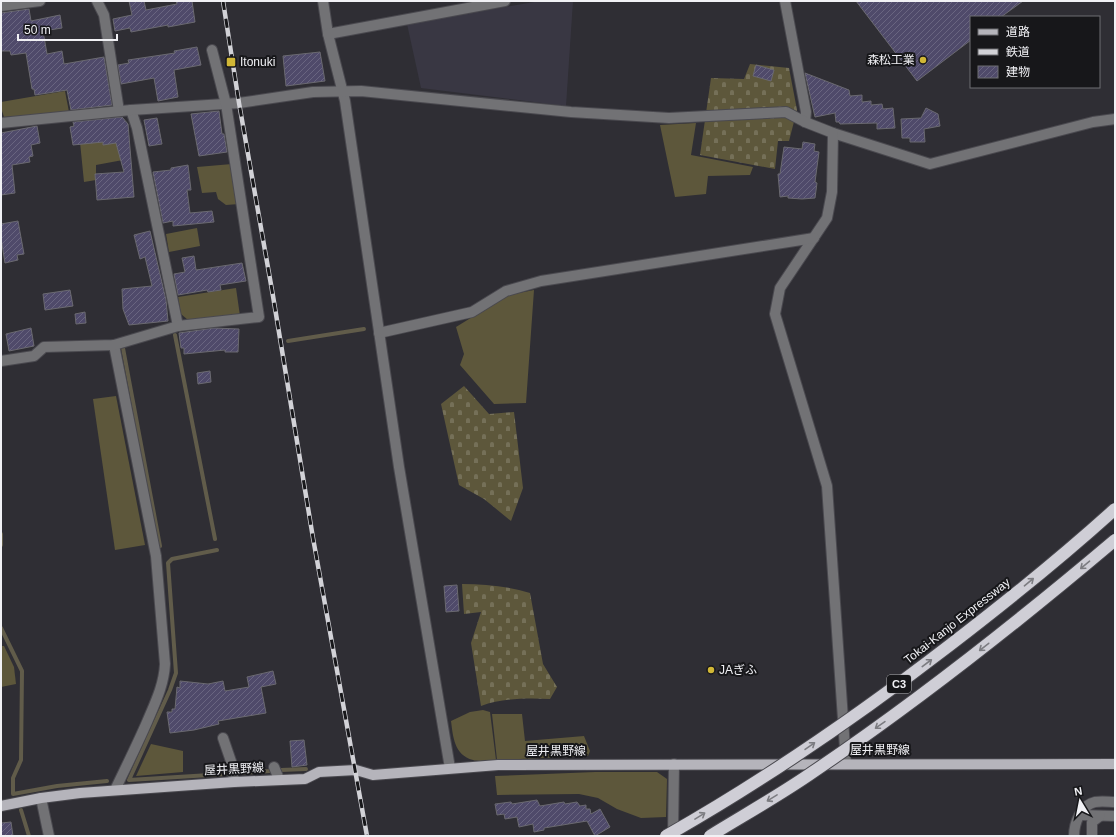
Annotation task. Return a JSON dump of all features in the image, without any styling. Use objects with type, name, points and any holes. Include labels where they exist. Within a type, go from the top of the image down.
[{"type":"highway","name":"Tokai-Kanjo Expressway","points":[[666,836],[786,763],[890,691],[990,614],[1090,532],[1115,509]]},
{"type":"highway","name":"C3","points":[[710,836],[812,773],[894,716],[1043,601],[1115,540]]},
{"type":"main road","name":"屋井黒野線","points":[[1,806],[41,798],[115,790],[278,779],[305,779],[319,772],[356,770],[373,775],[498,765],[1115,764]]},
{"type":"street","points":[[1,6],[7,1]]},
{"type":"street","points":[[1,6],[40,1]]},
{"type":"street","points":[[97,1],[104,15],[120,112]]},
{"type":"street","points":[[323,1],[328,34],[345,101],[399,467],[450,768]]},
{"type":"street","points":[[328,34],[505,1]]},
{"type":"street","points":[[785,1],[806,112],[805,122]]},
{"type":"street","points":[[1,361],[34,356],[44,347],[114,344],[178,326],[259,317],[226,104],[212,50]]},
{"type":"street","points":[[1,123],[131,110],[226,104],[313,92],[361,91],[571,112],[669,118],[786,112],[805,122],[833,133],[930,164],[1093,122],[1115,119]]},
{"type":"street","points":[[131,110],[137,128],[178,326]]},
{"type":"street","points":[[833,133],[832,192],[828,218],[780,288],[775,314],[827,486],[846,764]]},
{"type":"street","points":[[379,333],[472,312],[506,291],[541,281],[814,238]]},
{"type":"street","points":[[114,344],[156,556],[165,664],[164,678],[160,692],[134,753],[115,790]]},
{"type":"street","points":[[223,738],[233,767],[234,782]]},
{"type":"street","points":[[673,836],[674,764]]},
{"type":"street","points":[[274,767],[278,779]]},
{"type":"street","points":[[41,798],[49,836]]},
{"type":"street","points":[[1074,836],[1076,822],[1080,815],[1091,804],[1096,802],[1115,802]]},
{"type":"street","points":[[1080,815],[1115,816]]},
{"type":"street","points":[[1092,836],[1092,822],[1100,816]]},
{"type":"shaded area","points":[[540,1],[573,1],[566,106],[421,88],[407,24]]},
{"type":"green space","points":[[750,64],[789,68],[797,110],[789,141],[778,141],[775,169],[700,155],[711,78],[744,79]]},
{"type":"green space","points":[[65,91],[69,112],[4,117],[1,102]]},
{"type":"green space","points":[[696,123],[691,155],[753,167],[750,175],[708,176],[706,194],[675,197],[660,125]]},
{"type":"green space","points":[[116,136],[123,160],[96,165],[96,180],[84,182],[80,142]]},
{"type":"green space","points":[[232,164],[239,204],[226,205],[218,199],[216,192],[202,193],[197,167]]},
{"type":"green space","points":[[197,228],[200,246],[169,252],[166,234]]},
{"type":"green space","points":[[236,288],[240,316],[188,320],[181,314],[178,297]]},
{"type":"green space","points":[[534,290],[526,403],[494,404],[460,365],[464,354],[456,327],[508,295]]},
{"type":"green space","points":[[464,386],[489,414],[514,412],[523,488],[511,521],[484,499],[459,485],[441,404]]},
{"type":"green space","points":[[116,396],[145,545],[115,550],[93,399]]},
{"type":"green space","points":[[462,584],[496,586],[530,593],[543,664],[557,687],[550,699],[506,700],[481,706],[471,643],[481,612],[464,614]]},
{"type":"green space","points":[[1,646],[4,646],[14,667],[16,684],[1,687]]},
{"type":"green space","points":[[483,710],[490,712],[496,760],[478,761],[467,758],[458,749],[454,739],[451,721],[470,712]]},
{"type":"green space","points":[[492,714],[522,714],[525,741],[584,736],[590,751],[588,756],[497,760]]},
{"type":"green space","points":[[151,744],[183,751],[183,772],[136,776]]},
{"type":"green space","points":[[595,772],[657,772],[667,779],[666,817],[641,818],[617,809],[598,798],[579,794],[497,795],[495,776]]},
{"type":"building","points":[[129,1],[144,1],[146,10],[177,4],[176,1],[192,1],[195,22],[168,27],[168,25],[131,32],[130,28],[115,31],[113,19],[132,15]]},
{"type":"building","name":"森松工業","points":[[856,1],[1023,1],[1002,16],[970,16],[970,41],[917,81]]},
{"type":"building","points":[[29,9],[31,21],[60,15],[62,28],[43,31],[47,54],[62,51],[64,64],[104,57],[112,105],[71,110],[67,90],[35,95],[34,89],[32,89],[26,53],[11,55],[10,51],[1,51],[1,13]]},
{"type":"building","points":[[197,47],[201,65],[174,70],[178,97],[158,101],[154,78],[121,84],[118,65],[129,63],[128,60],[175,53],[174,51]]},
{"type":"building","points":[[320,52],[325,81],[286,86],[283,56]]},
{"type":"building","points":[[756,65],[774,70],[771,81],[753,76]]},
{"type":"building","points":[[805,73],[849,90],[850,96],[862,95],[862,102],[871,101],[871,105],[882,104],[883,109],[893,108],[895,128],[877,129],[877,123],[840,124],[839,122],[836,122],[835,113],[815,117]]},
{"type":"building","points":[[926,108],[938,114],[940,126],[924,129],[925,142],[910,142],[910,138],[902,138],[901,119],[921,118]]},
{"type":"building","points":[[219,111],[222,134],[224,134],[227,152],[199,156],[191,114]]},
{"type":"building","points":[[122,117],[128,124],[134,197],[97,200],[95,174],[124,172],[116,143],[103,145],[103,142],[73,145],[70,127],[74,126],[73,122]]},
{"type":"building","points":[[157,118],[162,144],[149,146],[144,120]]},
{"type":"building","points":[[37,126],[40,143],[31,145],[33,156],[29,157],[30,162],[12,165],[15,193],[1,195],[1,133]]},
{"type":"building","points":[[803,142],[815,144],[814,151],[819,152],[815,182],[817,183],[815,198],[802,199],[788,198],[788,196],[780,197],[778,174],[780,174],[784,147],[802,149]]},
{"type":"building","points":[[188,165],[191,190],[187,190],[190,213],[212,211],[214,222],[173,226],[173,221],[163,223],[153,172],[171,170],[171,168]]},
{"type":"building","points":[[18,221],[24,254],[17,255],[18,260],[5,263],[1,238],[1,224]]},
{"type":"building","points":[[150,231],[166,300],[168,321],[129,325],[123,309],[122,289],[152,286],[145,257],[140,259],[134,235]]},
{"type":"building","points":[[194,256],[196,270],[242,263],[246,281],[220,285],[221,290],[208,292],[207,290],[178,295],[174,274],[185,272],[182,258]]},
{"type":"building","points":[[70,290],[73,306],[45,310],[43,294]]},
{"type":"building","points":[[85,312],[86,323],[76,324],[75,314]]},
{"type":"building","points":[[31,328],[34,346],[9,351],[6,334]]},
{"type":"building","points":[[214,328],[239,329],[238,352],[225,352],[225,350],[184,354],[184,348],[181,348],[179,333]]},
{"type":"building","points":[[210,371],[211,382],[198,384],[197,373]]},
{"type":"building","points":[[457,585],[459,611],[446,612],[444,586]]},
{"type":"building","points":[[273,671],[276,684],[261,687],[266,713],[218,721],[219,724],[194,730],[170,733],[167,712],[172,712],[172,709],[175,709],[177,687],[180,688],[180,681],[208,684],[223,681],[225,691],[249,687],[247,677]]},
{"type":"building","points":[[304,740],[307,765],[292,767],[290,741]]},
{"type":"building","points":[[537,800],[540,806],[564,802],[565,804],[577,802],[580,806],[586,805],[586,809],[590,809],[591,814],[600,809],[610,827],[595,836],[587,821],[544,828],[544,830],[534,832],[533,824],[519,827],[517,817],[505,819],[504,814],[497,815],[495,804],[511,802],[512,804]]},
{"type":"building","points":[[11,822],[13,836],[1,836],[1,823]]},
{"type":"waterway","points":[[288,341],[364,329]]},
{"type":"waterway","points":[[175,335],[215,539]]},
{"type":"waterway","points":[[123,348],[160,546]]},
{"type":"waterway","points":[[1,534],[1,545]]},
{"type":"waterway","points":[[217,550],[172,559],[168,563],[176,673],[170,690],[129,780],[226,774]]},
{"type":"waterway","points":[[1,628],[22,671],[21,760],[13,778],[13,794],[57,786],[107,781]]},
{"type":"waterway","points":[[281,770],[306,769]]},
{"type":"waterway","points":[[239,773],[270,771]]},
{"type":"waterway","points":[[21,810],[29,836]]},
{"type":"railway","points":[[223,1],[313,538],[367,836]]},
{"type":"place","name":"森松工業","points":[[923,60]]},
{"type":"place","name":"Itonuki","points":[[231,62]]},
{"type":"place","name":"JAぎふ","points":[[711,670]]}]
